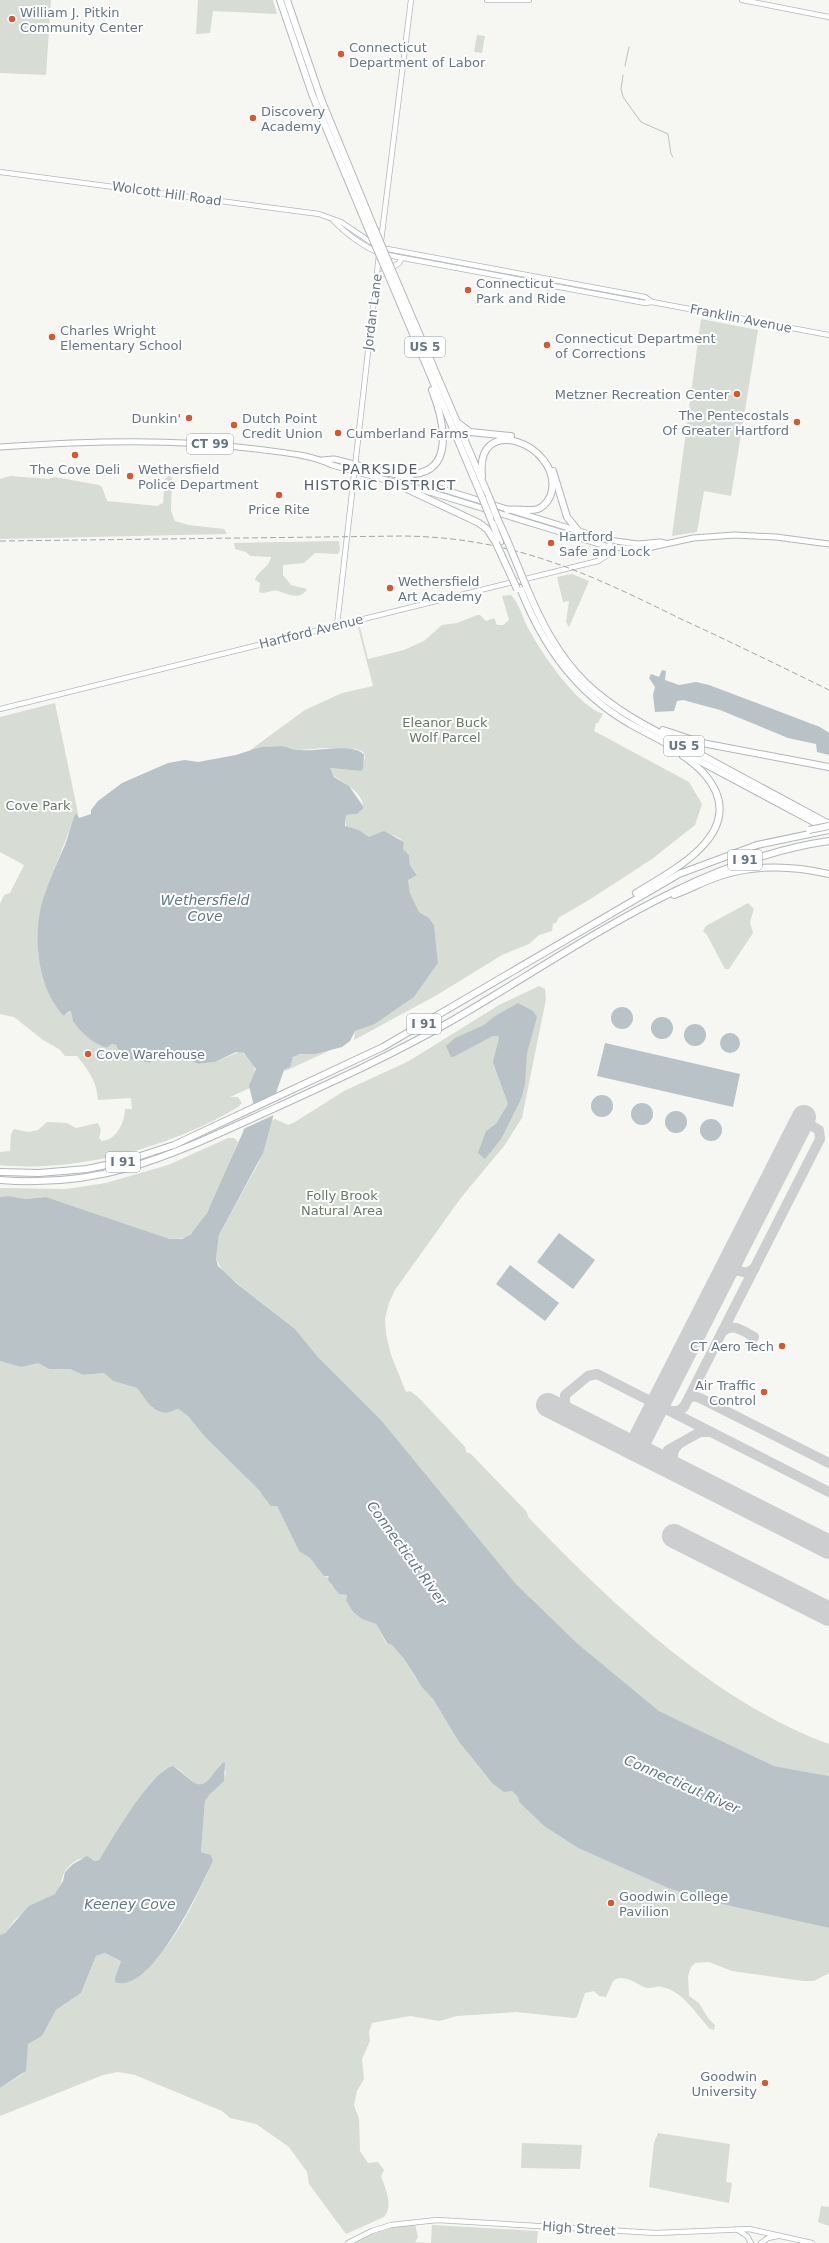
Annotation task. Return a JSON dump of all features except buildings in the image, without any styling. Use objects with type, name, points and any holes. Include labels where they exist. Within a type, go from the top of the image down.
[{"type":"highway","name":"US 5","points":[[280,0],[315,100],[489,497],[498,520],[501,541]]},
{"type":"highway","name":"US 5","points":[[286,0],[321,99],[369,225]]},
{"type":"highway","name":"US 5","points":[[391,276],[426,365],[436,396],[501,541],[530,613],[553,654],[581,688],[609,710],[650,734],[829,830]]},
{"type":"highway","points":[[389,473],[422,473],[438,460],[442,450],[443,437],[436,396]]},
{"type":"highway","points":[[456,420],[469,431],[517,438],[539,450],[552,469],[568,519],[583,533]]},
{"type":"highway","points":[[483,484],[483,457],[486,450],[493,443],[503,440],[514,441],[527,446],[538,454],[546,465],[551,478],[552,491],[549,498],[543,505],[536,509],[507,510]]},
{"type":"highway","points":[[392,482],[479,523],[487,529],[501,541],[521,588]]},
{"type":"highway","name":"US 5","points":[[521,588],[546,631],[568,664],[590,687],[625,714],[829,825]]},
{"type":"highway","points":[[568,664],[589,683],[613,701],[650,724],[676,736],[713,746],[829,767]]},
{"type":"highway","points":[[616,910],[633,895],[697,852],[711,836],[719,816],[719,800],[712,785],[703,772],[692,762],[660,743],[650,734]]},
{"type":"highway","points":[[811,832],[829,825]]},
{"type":"highway","points":[[811,832],[829,830]]},
{"type":"highway","name":"I 91","points":[[0,1172],[56,1172],[115,1164],[174,1145],[289,1092],[396,1040],[667,880],[706,862],[753,846],[811,832]]},
{"type":"highway","name":"I 91","points":[[0,1180],[56,1180],[115,1172],[166,1157],[285,1104],[418,1039],[656,901],[696,880],[739,862],[787,849],[829,841]]},
{"type":"highway","points":[[656,901],[722,875],[753,869],[794,868],[829,874]]},
{"type":"main road","name":"Jordan Lane","points":[[337,625],[379,253],[412,0]]},
{"type":"main road","points":[[487,0],[516,2],[529,0]]},
{"type":"main road","points":[[742,0],[829,17]]},
{"type":"main road","name":"Wolcott Hill Road","points":[[0,172],[309,213],[333,220],[379,253],[645,303],[652,302]]},
{"type":"main road","points":[[358,234],[372,233],[383,223]]},
{"type":"main road","name":"Wolcott Hill Road","points":[[346,229],[380,247],[645,297],[652,302]]},
{"type":"main road","points":[[376,280],[381,273],[399,262],[402,258]]},
{"type":"main road","name":"Franklin Avenue","points":[[652,302],[829,335]]},
{"type":"main road","name":"CT 99","points":[[0,447],[108,441],[181,442],[261,450],[322,460],[328,459],[389,473],[611,541]]},
{"type":"main road","name":"CT 99","points":[[322,460],[332,466],[392,482],[609,547]]},
{"type":"main road","points":[[583,533],[584,540]]},
{"type":"main road","points":[[611,541],[630,543],[665,543],[708,537],[747,535],[781,537],[829,544]]},
{"type":"main road","name":"Hartford Avenue","points":[[0,709],[598,561],[606,556],[611,541]]},
{"type":"main road","points":[[609,547],[640,549],[661,546],[665,543]]},
{"type":"main road","name":"High Street","points":[[348,2243],[385,2227],[428,2220],[567,2226],[656,2233],[749,2229],[812,2243]]},
{"type":"main road","points":[[736,2229],[744,2234],[751,2243]]},
{"type":"main road","points":[[761,2243],[770,2237],[782,2236]]},
{"type":"green space","points":[[0,0],[51,0],[46,75],[0,73]]},
{"type":"green space","points":[[198,0],[273,0],[277,14],[213,11],[210,33],[196,34]]},
{"type":"green space","points":[[477,35],[485,36],[482,53],[474,52]]},
{"type":"green space","points":[[701,319],[758,330],[731,496],[704,491],[697,532],[672,536]]},
{"type":"green space","points":[[169,475],[172,478],[171,511],[175,521],[189,525],[224,529],[227,534],[0,539],[0,479],[10,476],[49,479],[55,477],[99,485],[102,487],[107,501],[157,506],[163,503],[165,480]]},
{"type":"green space","points":[[339,541],[340,550],[338,554],[315,553],[304,563],[283,565],[283,575],[291,585],[307,589],[304,593],[297,596],[276,591],[264,593],[259,592],[260,583],[255,580],[256,577],[268,564],[271,557],[250,556],[246,552],[235,549],[234,543]]},
{"type":"green space","points":[[572,574],[589,581],[569,627],[566,622],[569,601],[563,602],[557,577]]},
{"type":"green space","name":"Eleanor Buck Wolf Parcel","points":[[511,595],[514,598],[533,637],[560,676],[582,700],[593,709],[603,714],[598,723],[596,723],[594,731],[689,782],[702,804],[695,825],[652,859],[589,900],[558,918],[557,922],[553,924],[552,931],[539,935],[529,944],[502,955],[437,995],[354,1040],[355,1031],[375,1024],[414,997],[438,963],[434,925],[429,918],[419,912],[410,893],[408,880],[417,874],[410,865],[409,855],[403,849],[404,842],[400,839],[391,835],[369,837],[359,830],[346,827],[346,815],[357,814],[363,809],[363,803],[357,793],[333,775],[330,768],[361,771],[365,757],[363,752],[356,749],[323,748],[300,750],[282,746],[264,747],[249,751],[305,710],[342,693],[373,686],[358,627],[360,627],[368,659],[404,650],[424,641],[442,625],[457,623],[477,615],[480,615],[486,621],[494,618],[497,625],[503,625],[509,620],[502,596]]},
{"type":"green space","name":"Cove Park","points":[[55,703],[79,818],[76,813],[43,899],[38,939],[38,954],[46,985],[64,1016],[71,1011],[89,1037],[106,1048],[112,1044],[118,1047],[122,1057],[126,1060],[134,1059],[150,1063],[158,1054],[179,1061],[188,1059],[198,1064],[215,1062],[239,1052],[245,1054],[252,1061],[255,1076],[252,1087],[230,1097],[238,1097],[242,1103],[238,1107],[184,1134],[154,1145],[92,1161],[60,1165],[0,1165],[0,1152],[10,1151],[11,1134],[14,1129],[29,1132],[38,1130],[47,1122],[67,1123],[76,1128],[98,1123],[101,1130],[99,1138],[102,1141],[107,1140],[116,1134],[124,1119],[125,1109],[132,1109],[131,1098],[98,1100],[94,1081],[77,1056],[65,1056],[59,1049],[43,1040],[14,1017],[0,1014],[0,904],[4,895],[10,893],[24,865],[0,852],[0,717]]},
{"type":"green space","points":[[748,903],[754,909],[750,922],[753,933],[729,969],[725,969],[707,935],[703,931],[706,926]]},
{"type":"green space","name":"Folly Brook Natural Area","points":[[539,986],[545,989],[546,999],[522,1118],[504,1146],[460,1199],[395,1290],[389,1303],[385,1319],[386,1334],[391,1355],[406,1392],[410,1391],[418,1397],[465,1447],[466,1452],[471,1454],[526,1511],[529,1518],[595,1584],[667,1648],[706,1677],[745,1703],[787,1726],[829,1744],[829,1776],[774,1766],[659,1711],[578,1644],[516,1584],[381,1420],[318,1357],[295,1329],[223,1272],[216,1259],[219,1235],[259,1162],[272,1120],[275,1119],[288,1125],[295,1122],[344,1091],[409,1061],[499,1005]]},
{"type":"green space","points":[[331,1050],[283,1072],[289,1067],[292,1059],[296,1055]]},
{"type":"green space","points":[[228,1138],[234,1138],[238,1142],[218,1191],[205,1217],[188,1236],[183,1238],[170,1239],[46,1197],[25,1199],[9,1196],[0,1197],[0,1188],[66,1189],[106,1183],[168,1165]]},
{"type":"green space","points":[[0,1361],[19,1366],[38,1363],[49,1369],[70,1369],[83,1375],[104,1373],[113,1381],[137,1388],[148,1404],[156,1410],[169,1413],[178,1409],[188,1416],[204,1436],[256,1487],[260,1493],[277,1506],[298,1549],[310,1558],[326,1577],[329,1576],[331,1585],[344,1595],[347,1595],[346,1599],[353,1612],[362,1619],[376,1624],[386,1643],[392,1645],[404,1659],[415,1677],[433,1699],[459,1742],[492,1783],[512,1791],[518,1797],[519,1802],[544,1826],[578,1848],[668,1888],[704,1900],[829,1928],[829,1973],[814,1981],[803,1981],[732,1971],[709,1962],[695,1963],[691,1967],[688,1976],[689,1996],[699,2003],[708,2018],[715,2025],[714,2030],[710,2029],[683,1998],[670,1989],[660,1987],[647,1988],[625,1978],[613,1981],[606,1997],[599,1996],[594,1991],[585,1993],[577,2017],[574,2018],[516,2012],[457,2016],[439,2021],[410,2016],[372,2023],[369,2032],[370,2041],[362,2059],[364,2079],[357,2091],[354,2105],[359,2119],[360,2151],[368,2163],[378,2162],[384,2170],[381,2176],[388,2196],[388,2207],[384,2217],[346,2234],[309,2184],[307,2172],[289,2147],[256,2124],[230,2118],[222,2111],[135,2075],[118,2072],[103,2075],[0,2116],[0,2088],[23,2074],[28,2044],[42,2036],[56,2010],[81,1993],[96,1956],[105,1953],[121,1961],[117,1973],[130,1981],[145,1970],[158,1957],[180,1927],[198,1894],[213,1861],[208,1854],[201,1852],[205,1801],[207,1796],[222,1782],[226,1772],[221,1764],[212,1777],[206,1783],[201,1785],[196,1784],[174,1767],[169,1767],[162,1772],[152,1781],[142,1794],[99,1860],[96,1861],[83,1858],[71,1864],[65,1871],[56,1893],[17,1918],[3,1934],[0,1935]]},
{"type":"green space","points":[[658,2133],[730,2144],[726,2182],[732,2183],[729,2203],[649,2187],[654,2143]]},
{"type":"green space","points":[[522,2143],[582,2145],[580,2169],[521,2168]]},
{"type":"green space","points":[[821,2206],[829,2207],[829,2226],[818,2222]]},
{"type":"green space","points":[[415,2224],[418,2237],[415,2242],[431,2243],[354,2243],[384,2230]]},
{"type":"green space","points":[[432,2225],[538,2231],[537,2243],[431,2243]]},
{"type":"water","points":[[662,670],[666,671],[665,680],[679,685],[696,682],[709,685],[820,727],[829,733],[829,755],[817,752],[816,744],[788,738],[720,710],[683,700],[677,701],[674,711],[655,712],[653,695],[655,687],[649,678],[651,674],[659,677]]},
{"type":"water","points":[[282,746],[296,750],[344,748],[359,751],[364,755],[363,769],[361,771],[330,768],[334,777],[349,786],[363,806],[363,809],[357,814],[346,815],[345,826],[359,830],[369,837],[384,831],[404,842],[403,849],[409,855],[410,865],[417,875],[408,880],[410,893],[419,912],[429,918],[434,925],[438,963],[414,997],[375,1024],[355,1031],[350,1041],[342,1047],[315,1054],[300,1054],[293,1057],[290,1067],[284,1070],[276,1093],[273,1117],[263,1153],[219,1235],[216,1259],[218,1266],[236,1283],[295,1329],[318,1357],[381,1420],[516,1584],[578,1644],[659,1711],[774,1766],[829,1776],[829,1928],[704,1900],[668,1888],[578,1848],[544,1826],[519,1802],[518,1797],[512,1791],[504,1792],[492,1783],[459,1742],[433,1699],[422,1687],[404,1659],[392,1645],[387,1643],[376,1624],[362,1619],[353,1612],[346,1600],[347,1595],[339,1594],[328,1580],[329,1576],[324,1576],[310,1558],[299,1551],[277,1506],[271,1506],[256,1487],[204,1436],[188,1416],[178,1409],[169,1413],[156,1410],[148,1404],[137,1388],[113,1381],[104,1373],[83,1375],[70,1369],[49,1369],[38,1363],[21,1367],[0,1361],[0,1197],[9,1196],[25,1199],[46,1197],[170,1239],[182,1239],[191,1234],[207,1213],[243,1132],[253,1102],[249,1086],[256,1069],[244,1053],[236,1052],[215,1062],[198,1064],[188,1059],[179,1061],[158,1054],[150,1063],[134,1059],[125,1061],[116,1045],[112,1044],[106,1048],[92,1040],[83,1033],[73,1021],[71,1011],[64,1016],[55,1004],[48,991],[39,960],[38,929],[43,899],[76,813],[79,818],[91,814],[91,810],[98,801],[122,783],[168,763],[185,760],[198,762],[236,755],[261,747]]},
{"type":"water","points":[[518,1003],[533,1011],[537,1017],[527,1053],[525,1084],[521,1099],[501,1139],[485,1159],[478,1153],[486,1131],[496,1124],[508,1104],[493,1062],[499,1038],[498,1036],[493,1036],[453,1057],[451,1057],[446,1046],[455,1038],[484,1025],[495,1016]]},
{"type":"water","points":[[622,1007],[630,1010],[633,1018],[630,1026],[622,1029],[614,1026],[611,1018],[614,1010]]},
{"type":"water","points":[[662,1017],[670,1020],[673,1028],[670,1036],[662,1039],[654,1036],[651,1028],[654,1020]]},
{"type":"water","points":[[695,1024],[703,1027],[706,1035],[703,1043],[695,1046],[687,1043],[684,1035],[687,1027]]},
{"type":"water","points":[[726,1033],[734,1033],[740,1039],[740,1047],[734,1053],[726,1053],[720,1047],[720,1039]]},
{"type":"water","points":[[605,1043],[740,1074],[733,1107],[597,1076]]},
{"type":"water","points":[[602,1095],[610,1098],[613,1106],[610,1114],[602,1117],[594,1114],[591,1106],[594,1098]]},
{"type":"water","points":[[642,1103],[650,1106],[653,1114],[650,1122],[642,1125],[634,1122],[631,1114],[634,1106]]},
{"type":"water","points":[[676,1111],[684,1114],[687,1122],[684,1130],[676,1133],[668,1130],[665,1122],[668,1114]]},
{"type":"water","points":[[711,1119],[719,1122],[722,1130],[719,1138],[711,1141],[703,1138],[700,1130],[703,1122]]},
{"type":"water","points":[[559,1233],[595,1260],[573,1289],[537,1262]]},
{"type":"water","points":[[510,1265],[559,1303],[545,1321],[496,1284]]},
{"type":"water","name":"Keeney Cove","points":[[225,1762],[224,1781],[209,1795],[205,1801],[201,1852],[211,1855],[213,1861],[198,1892],[173,1936],[159,1956],[144,1973],[129,1982],[115,1982],[121,1961],[105,1953],[96,1956],[81,1993],[56,2010],[42,2036],[28,2044],[26,2071],[0,2088],[0,1935],[5,1933],[29,1906],[55,1894],[63,1881],[65,1872],[73,1864],[87,1856],[95,1861],[99,1860],[122,1822],[144,1792],[165,1770],[173,1766],[193,1782],[203,1784]]},
{"type":"pier","points":[[278,1092],[276,1114],[241,1130],[250,1105]]},
{"type":"waterway","points":[[625,66],[629,47]]},
{"type":"waterway","points":[[623,75],[621,89],[623,97],[641,122],[668,134],[671,154],[673,157]]},
{"type":"taxiway","points":[[670,1411],[678,1411],[684,1407],[820,1139],[819,1130],[802,1120]]},
{"type":"taxiway","points":[[734,1253],[734,1264],[739,1271]]},
{"type":"taxiway","points":[[723,1276],[735,1270],[747,1273],[755,1268]]},
{"type":"taxiway","points":[[722,1332],[726,1329],[738,1328],[754,1337]]},
{"type":"taxiway","points":[[575,1418],[565,1409],[565,1395],[588,1376],[597,1374],[829,1492]]},
{"type":"taxiway","points":[[689,1398],[693,1396],[700,1398],[829,1463]]},
{"type":"taxiway","points":[[668,1450],[700,1432],[711,1432]]},
{"type":"taxiway","points":[[678,1445],[673,1453],[673,1460],[683,1473]]},
{"type":"runway","points":[[635,1449],[804,1117]]},
{"type":"runway","points":[[548,1405],[829,1547]]},
{"type":"runway","points":[[674,1536],[829,1614]]},
{"type":"railway","points":[[0,541],[402,536],[441,538],[478,543],[513,550],[580,572],[613,586],[829,690]]},
{"type":"place","name":"William J. Pitkin Community Center","points":[[12,19]]},
{"type":"place","name":"Connecticut Department of Labor","points":[[341,54]]},
{"type":"place","name":"Discovery Academy","points":[[253,118]]},
{"type":"place","name":"Connecticut Park and Ride","points":[[468,290]]},
{"type":"place","name":"Charles Wright Elementary School","points":[[52,337]]},
{"type":"place","name":"Connecticut Department of Corrections","points":[[547,345]]},
{"type":"place","name":"Metzner Recreation Center","points":[[737,394]]},
{"type":"place","name":"Dunkin'","points":[[189,418]]},
{"type":"place","name":"The Pentecostals Of Greater Hartford","points":[[797,422]]},
{"type":"place","name":"Dutch Point Credit Union","points":[[234,425]]},
{"type":"place","name":"Cumberland Farms","points":[[338,433]]},
{"type":"place","name":"The Cove Deli","points":[[75,455]]},
{"type":"place","name":"Wethersfield Police Department","points":[[130,476]]},
{"type":"place","name":"Price Rite","points":[[279,495]]},
{"type":"place","name":"Hartford Safe and Lock","points":[[551,543]]},
{"type":"place","name":"Wethersfield Art Academy","points":[[390,588]]},
{"type":"place","name":"Cove Warehouse","points":[[88,1054]]},
{"type":"place","name":"CT Aero Tech","points":[[782,1346]]},
{"type":"place","name":"Air Traffic Control","points":[[764,1392]]},
{"type":"place","name":"Goodwin College Pavilion","points":[[611,1903]]},
{"type":"place","name":"Goodwin University","points":[[765,2083]]},
{"type":"district","name":"PARKSIDE HISTORIC DISTRICT","points":[[380,478]]},
{"type":"water label","name":"Wethersfield Cove","points":[[205,908]]},
{"type":"water label","name":"Connecticut River","points":[[407,1553]]},
{"type":"water label","name":"Connecticut River","points":[[682,1784]]}]
